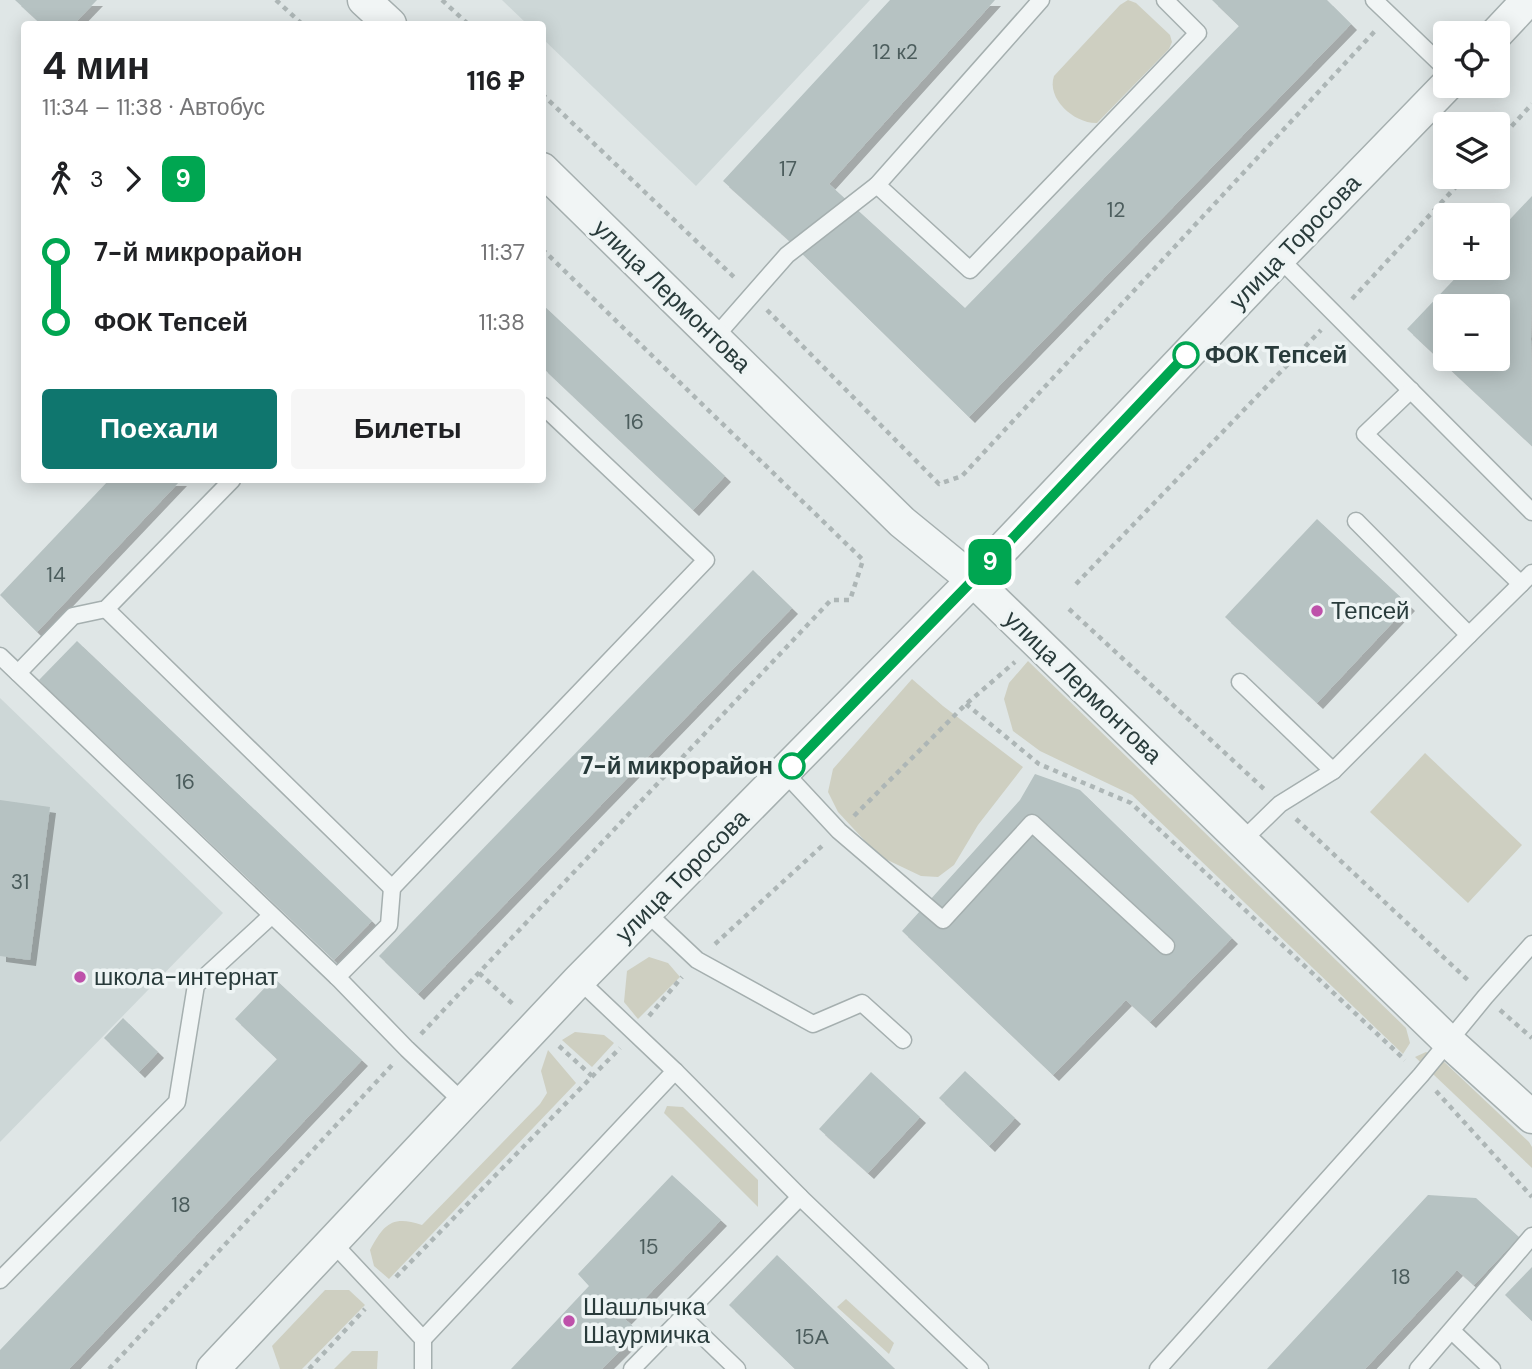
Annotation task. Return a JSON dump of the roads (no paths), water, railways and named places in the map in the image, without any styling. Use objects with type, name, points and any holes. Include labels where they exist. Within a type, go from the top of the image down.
[{"type":"street","points":[[364,0],[387,21]]},
{"type":"street","points":[[1508,21],[1528,0]]},
{"type":"street","name":"улица Торосова","points":[[213,1369],[579,980],[973,580],[1434,98]]},
{"type":"street","name":"улица Лермонтова","points":[[546,173],[902,522],[973,580],[1448,1041],[1532,1117]]},
{"type":"lane","points":[[715,337],[787,255],[877,185],[1041,0]]},
{"type":"lane","points":[[877,185],[970,270],[1198,33],[1165,0]]},
{"type":"lane","points":[[1374,0],[1433,56]]},
{"type":"lane","points":[[1279,258],[1532,512]]},
{"type":"lane","points":[[1243,840],[1280,804],[1333,771],[1526,578],[1366,434],[1411,390]]},
{"type":"lane","points":[[337,977],[388,925],[392,888],[706,560],[546,409]]},
{"type":"lane","points":[[18,673],[73,616],[106,609],[229,483]]},
{"type":"lane","points":[[1356,521],[1469,635]]},
{"type":"lane","points":[[106,609],[392,888]]},
{"type":"lane","points":[[0,656],[337,977],[463,1102]]},
{"type":"lane","points":[[1240,682],[1333,771]]},
{"type":"lane","points":[[785,773],[838,831],[943,920],[1032,822],[1167,946]]},
{"type":"lane","points":[[646,912],[697,960],[813,1024],[862,1003],[903,1040]]},
{"type":"lane","points":[[0,1280],[177,1102],[196,985],[271,916]]},
{"type":"lane","points":[[1158,1369],[1421,1075],[1532,944]]},
{"type":"lane","points":[[579,980],[980,1369]]},
{"type":"lane","points":[[423,1339],[675,1071]]},
{"type":"lane","points":[[632,1369],[800,1197]]},
{"type":"lane","points":[[1418,1369],[1532,1236]]},
{"type":"lane","points":[[332,1242],[423,1339],[424,1369]]},
{"type":"lane","points":[[683,1317],[737,1369]]},
{"type":"lane","points":[[1452,1331],[1492,1369]]},
{"type":"place","name":"ФОК Тепсей","points":[[1186,355]]},
{"type":"place","name":"Тепсей","points":[[1317,611]]},
{"type":"place","name":"7-й микрорайон","points":[[792,766]]},
{"type":"place","name":"школа-интернат","points":[[80,977]]},
{"type":"place","name":"Шашлычка Шаурмичка","points":[[569,1321]]}]
